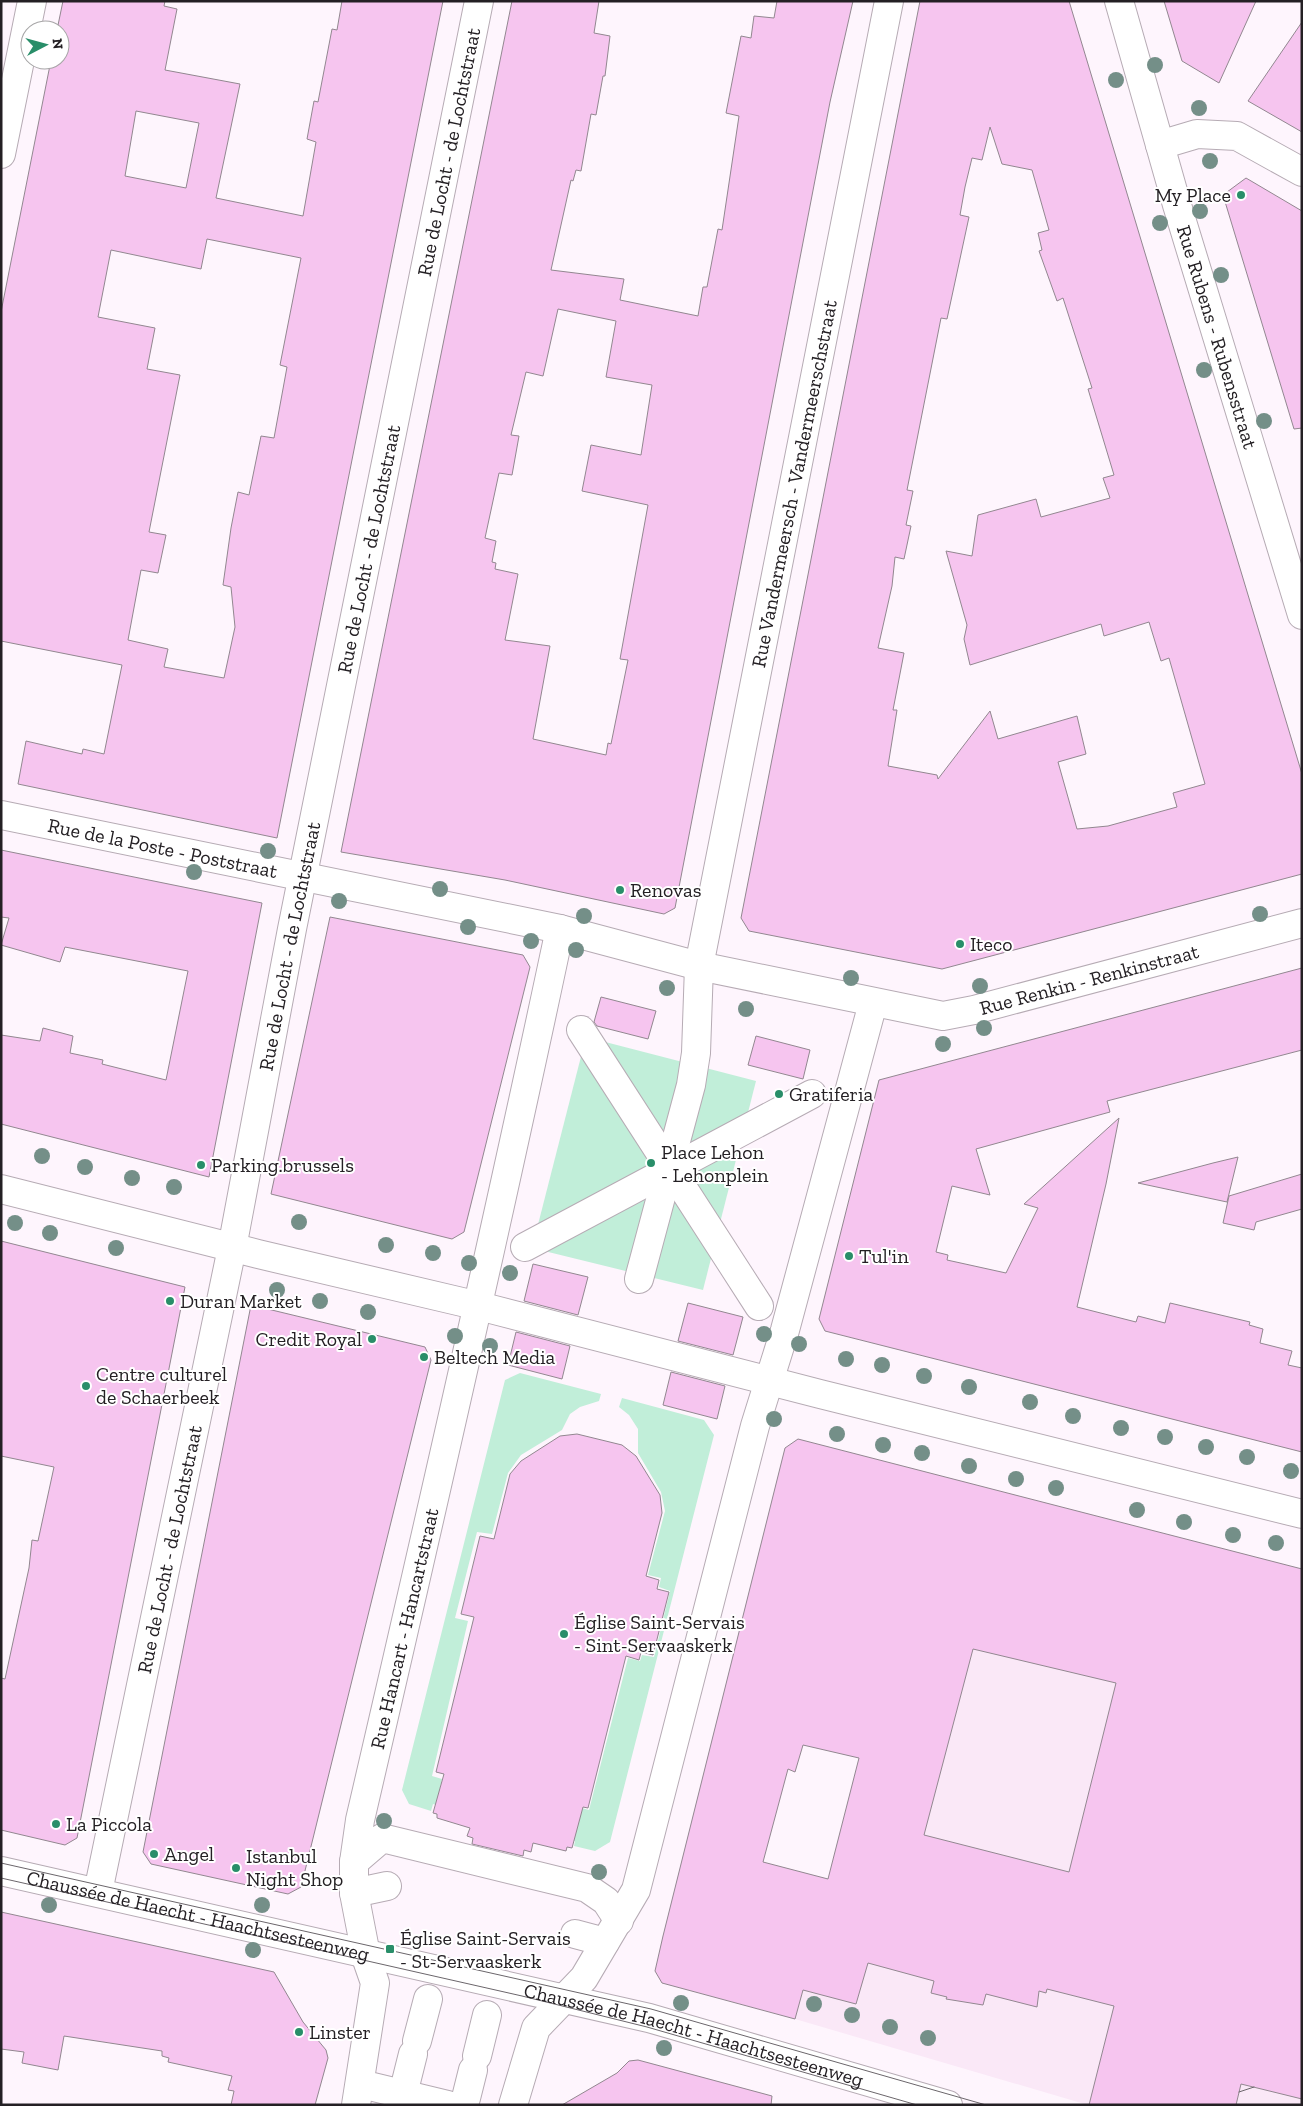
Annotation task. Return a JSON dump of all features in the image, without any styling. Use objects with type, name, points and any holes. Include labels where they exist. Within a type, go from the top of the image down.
[{"type":"street","points":[[1,154],[32,1]]},
{"type":"street","name":"Rue de Locht - de Lochtstraat","points":[[98,1892],[232,1248],[303,878],[479,1]]},
{"type":"street","name":"Rue Vandermeersch - Vandermeerschstraat","points":[[639,1279],[691,1085],[696,1053],[699,966],[889,1]]},
{"type":"street","name":"Rue Rubens - Rubensstraat","points":[[1119,1],[1160,144],[1302,615]]},
{"type":"street","points":[[1160,144],[1197,134],[1237,136],[1302,172]]},
{"type":"street","name":"Rue de la Poste - Poststraat","points":[[1,815],[560,929]]},
{"type":"street","name":"Rue Renkin - Renkinstraat","points":[[873,1003],[943,1016],[1302,923]]},
{"type":"street","points":[[479,1306],[489,1247],[560,929],[699,966],[873,1003],[785,1330],[755,1426],[636,1890],[584,1978],[536,2028],[513,2105]]},
{"type":"street","points":[[581,1030],[759,1306]]},
{"type":"street","points":[[525,1247],[812,1094]]},
{"type":"street","points":[[1,1189],[232,1248],[479,1306],[768,1381],[1302,1514]]},
{"type":"street","name":"Rue Hancart - Hancartstraat","points":[[358,2094],[375,1984],[366,1952],[354,1893],[354,1862],[360,1820],[479,1306]]},
{"type":"street","points":[[354,1862],[382,1838],[587,1888],[606,1901],[612,1931]]},
{"type":"street","name":"Chaussée de Haecht - Haachtsesteenweg","points":[[1,1870],[649,2018],[948,2105]]},
{"type":"street","points":[[354,1893],[387,1886]]},
{"type":"street","points":[[574,1934],[612,1931]]},
{"type":"street","points":[[406,2082],[428,1999]]},
{"type":"street","points":[[358,2094],[457,2101],[475,2063],[487,2015]]},
{"type":"shaded area","points":[[1235,1552],[1302,1569],[1302,2105],[1088,2105],[795,2019],[810,1967],[903,1587]]},
{"type":"green space","points":[[586,1037],[756,1081],[703,1290],[532,1248]]},
{"type":"green space","points":[[520,1373],[601,1394],[599,1401],[580,1407],[570,1414],[562,1430],[521,1455],[508,1473],[492,1534],[477,1532],[455,1618],[468,1621],[432,1776],[442,1779],[436,1805],[433,1804],[431,1811],[409,1804],[402,1790],[505,1380]]},
{"type":"green space","points":[[622,1398],[704,1420],[714,1435],[610,1842],[595,1851],[574,1846],[575,1841],[569,1840],[578,1807],[589,1810],[628,1658],[640,1661],[642,1655],[654,1657],[670,1591],[659,1587],[661,1578],[648,1575],[665,1511],[661,1492],[638,1453],[638,1429],[629,1415],[619,1407]]},
{"type":"building","points":[[63,1],[165,1],[164,6],[177,9],[165,70],[240,84],[216,198],[303,216],[316,142],[307,139],[314,101],[318,102],[332,29],[337,30],[342,1],[443,1],[277,838],[18,784],[26,741],[82,754],[83,749],[104,754],[122,665],[1,641],[1,312],[49,70],[70,70],[70,20],[59,20]],"holes":[[[136,111],[199,123],[186,188],[125,176]],[[207,239],[301,258],[280,365],[287,367],[274,438],[261,436],[249,495],[238,492],[231,528],[223,585],[231,587],[235,627],[224,678],[164,667],[168,649],[128,640],[141,570],[158,573],[166,535],[149,532],[180,375],[147,369],[155,328],[98,317],[111,250],[201,269]]]},
{"type":"building","points":[[512,1],[599,1],[594,33],[610,36],[605,76],[603,76],[596,115],[591,114],[581,171],[576,170],[573,181],[571,180],[551,270],[624,279],[620,300],[698,316],[703,287],[707,287],[718,229],[722,230],[739,116],[726,113],[741,36],[751,38],[754,16],[774,18],[777,1],[853,1],[830,102],[675,908],[664,914],[505,880],[341,852]],"holes":[[[558,309],[616,321],[606,377],[652,385],[641,455],[591,445],[582,491],[648,505],[620,659],[628,660],[611,744],[608,743],[606,755],[533,739],[550,646],[505,640],[518,574],[495,569],[496,563],[492,562],[496,541],[485,538],[499,473],[512,475],[519,436],[511,435],[526,372],[543,376]]]},
{"type":"building","points":[[920,1],[1069,1],[1302,774],[1302,874],[942,969],[749,931],[741,918]],"holes":[[[990,127],[1002,164],[1032,170],[1049,230],[1038,233],[1042,250],[1039,251],[1057,301],[1063,298],[1092,388],[1088,389],[1114,475],[1103,478],[1110,498],[1041,517],[1036,499],[978,515],[972,556],[946,551],[967,625],[964,639],[970,665],[1101,624],[1104,636],[1149,622],[1161,661],[1169,658],[1205,784],[1173,793],[1177,807],[1108,826],[1077,829],[1058,762],[1086,754],[1077,716],[998,739],[990,711],[938,779],[937,775],[888,766],[897,710],[893,710],[904,653],[878,648],[892,586],[895,557],[904,559],[911,526],[906,525],[913,491],[907,490],[941,318],[947,319],[969,217],[960,215],[965,187],[972,158],[982,160]]]},
{"type":"building","points":[[1164,1],[1256,1],[1219,83],[1182,61]]},
{"type":"building","points":[[1302,22],[1302,132],[1248,101]]},
{"type":"building","points":[[1246,178],[1302,211],[1302,428],[1294,429],[1223,195]]},
{"type":"building","points":[[1,850],[262,903],[209,1177],[1,1124],[1,1035],[40,1041],[43,1028],[73,1036],[70,1053],[103,1060],[102,1064],[166,1080],[188,971],[65,947],[60,962],[1,945],[9,918],[1,917]]},
{"type":"building","points":[[330,917],[523,955],[530,967],[464,1232],[452,1239],[271,1194]]},
{"type":"building","points":[[1302,968],[1302,1050],[1107,1101],[1110,1112],[976,1149],[990,1195],[952,1186],[936,1252],[948,1255],[947,1260],[1006,1273],[1038,1208],[1024,1204],[1119,1118],[1106,1184],[1077,1307],[1136,1322],[1138,1316],[1165,1323],[1170,1303],[1250,1322],[1249,1325],[1263,1329],[1260,1343],[1292,1351],[1288,1365],[1302,1368],[1302,1452],[825,1331],[819,1319],[879,1080]]},
{"type":"building","points":[[601,997],[656,1011],[648,1039],[597,1026],[594,1022]]},
{"type":"building","points":[[756,1036],[810,1050],[803,1079],[748,1065]]},
{"type":"building","points":[[1238,1157],[1227,1202],[1138,1183],[1213,1163]]},
{"type":"building","points":[[1302,1174],[1302,1209],[1256,1222],[1254,1230],[1223,1223],[1229,1196]]},
{"type":"building","points":[[1,1241],[185,1287],[77,1838],[65,1845],[1,1830],[1,1678],[5,1679],[29,1568],[32,1540],[38,1541],[54,1467],[1,1456]]},
{"type":"building","points":[[533,1264],[588,1277],[578,1315],[524,1301]]},
{"type":"building","points":[[688,1303],[743,1317],[733,1355],[678,1341]]},
{"type":"building","points":[[251,1305],[425,1347],[431,1360],[301,1887],[288,1894],[151,1864],[143,1852]]},
{"type":"building","points":[[516,1332],[570,1346],[562,1379],[508,1365]]},
{"type":"building","points":[[671,1372],[725,1386],[717,1419],[663,1405]]},
{"type":"building","name":"Église Saint-Servais - Sint-Servaaskerk","points":[[577,1434],[622,1445],[636,1456],[660,1495],[662,1513],[646,1576],[659,1580],[657,1589],[669,1592],[653,1655],[641,1652],[639,1660],[626,1656],[588,1808],[583,1807],[572,1848],[567,1847],[566,1851],[533,1843],[531,1852],[524,1850],[523,1856],[472,1844],[473,1838],[467,1836],[470,1828],[437,1818],[437,1814],[433,1813],[444,1774],[436,1772],[474,1617],[461,1614],[480,1536],[494,1539],[510,1474],[521,1461],[560,1436]]},
{"type":"building","points":[[798,1439],[1302,1569],[1302,2099],[1241,2084],[1236,2105],[1089,2105],[1114,2006],[1047,1989],[1046,1993],[1039,1991],[1037,2007],[986,1994],[983,2005],[946,1999],[947,1997],[931,1993],[934,1981],[868,1963],[856,2004],[803,1990],[795,2019],[662,1983],[655,1971],[663,1936],[785,1448]],"holes":[[[973,1649],[1116,1683],[1069,1872],[924,1835]],[[803,1745],[859,1758],[828,1879],[763,1862],[788,1769],[795,1772]]]},
{"type":"building","points":[[1,1912],[274,1972],[303,2022],[326,2050],[328,2058],[315,2105],[231,2105],[234,2091],[228,2090],[232,2076],[168,2062],[169,2058],[162,2056],[162,2051],[64,2036],[58,2070],[22,2063],[24,2052],[1,2049]]},
{"type":"building","points":[[638,2060],[772,2096],[771,2105],[562,2105],[617,2073],[629,2061]]},
{"type":"tram line","points":[[1,1863],[651,2009],[986,2105]]},
{"type":"tram line","points":[[1,1878],[522,1996],[647,2027],[917,2105]]},
{"type":"tram line","points":[[1239,2092],[1254,2087]]},
{"type":"place","name":"My Place","points":[[1241,195]]},
{"type":"place","name":"Renovas","points":[[620,890]]},
{"type":"place","name":"Iteco","points":[[960,944]]},
{"type":"place","name":"Gratiferia","points":[[779,1094]]},
{"type":"place","name":"Place Lehon - Lehonplein","points":[[651,1163]]},
{"type":"place","name":"Parking.brussels","points":[[201,1165]]},
{"type":"place","name":"Tul'in","points":[[849,1256]]},
{"type":"place","name":"Duran Market","points":[[170,1301]]},
{"type":"place","name":"Credit Royal","points":[[372,1339]]},
{"type":"place","name":"Beltech Media","points":[[424,1357]]},
{"type":"place","name":"Centre culturel de Schaerbeek","points":[[86,1386]]},
{"type":"place","name":"Église Saint-Servais - Sint-Servaaskerk","points":[[564,1634]]},
{"type":"place","name":"La Piccola","points":[[56,1824]]},
{"type":"place","name":"Angel","points":[[154,1854]]},
{"type":"place","name":"Istanbul Night Shop","points":[[236,1868]]},
{"type":"place","name":"Église Saint-Servais - St-Servaaskerk","points":[[390,1949]]},
{"type":"place","name":"Linster","points":[[299,2032]]}]
